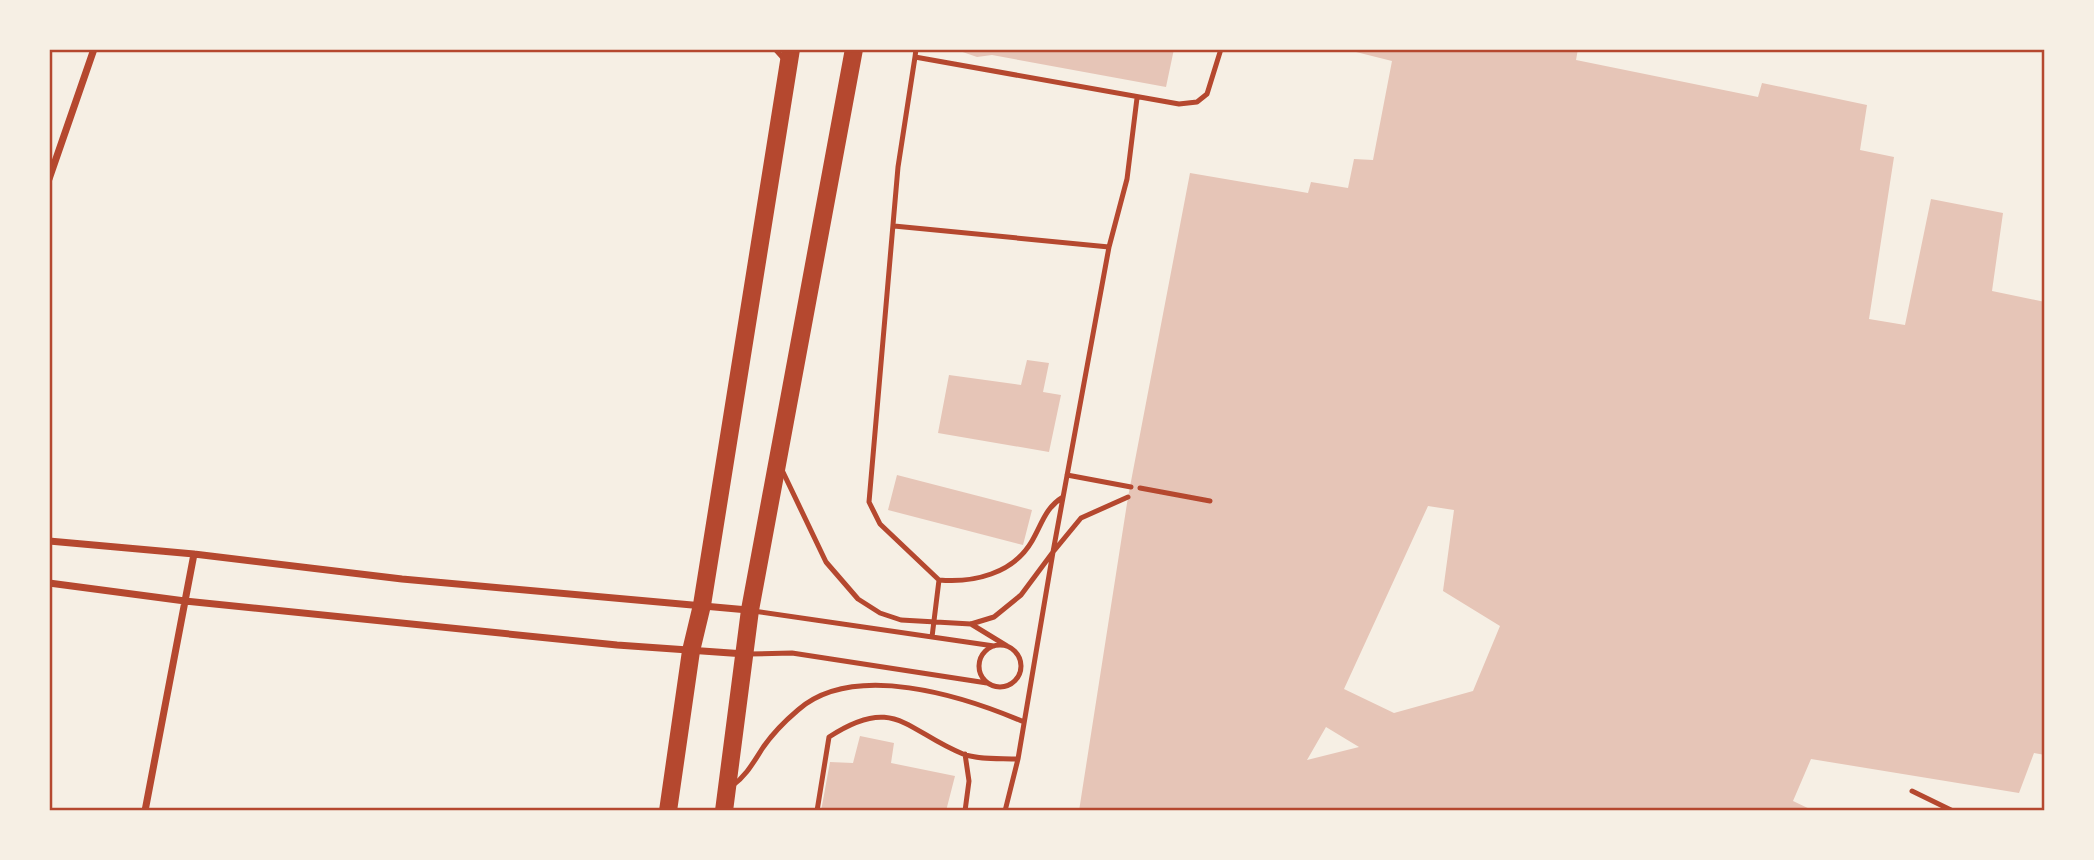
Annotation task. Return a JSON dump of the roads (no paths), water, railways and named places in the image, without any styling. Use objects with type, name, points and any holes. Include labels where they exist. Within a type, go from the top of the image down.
[{"type":"main road","points":[[724,811],[750,610],[854,49]]},
{"type":"main road","points":[[668,811],[691,651],[702,605],[790,57]]},
{"type":"street","points":[[49,179],[94,49]]},
{"type":"street","points":[[49,541],[194,554],[402,579],[750,610]]},
{"type":"street","points":[[145,811],[194,554]]},
{"type":"street","points":[[49,583],[185,601],[691,651],[746,654]]},
{"type":"lane","points":[[775,49],[790,57]]},
{"type":"lane","points":[[916,49],[898,167],[874,419],[869,502],[880,524],[939,580],[965,582],[981,579],[1009,564],[1031,543],[1052,503],[1063,497]]},
{"type":"lane","points":[[915,57],[1179,104],[1197,102],[1207,94],[1213,83],[1221,49]]},
{"type":"lane","points":[[1005,811],[1018,759],[1053,552],[1110,247],[1127,179],[1137,98]]},
{"type":"lane","points":[[894,226],[1110,247]]},
{"type":"lane","points":[[778,461],[826,562],[850,592],[880,613],[901,620],[971,625],[994,617],[1021,596],[1080,518],[1128,497]]},
{"type":"lane","points":[[1068,475],[1131,487]]},
{"type":"lane","points":[[1140,488],[1210,500]]},
{"type":"lane","points":[[932,637],[939,580]]},
{"type":"lane","points":[[746,654],[792,653],[1007,686],[1020,671],[1016,652],[1008,647],[750,610]]},
{"type":"lane","points":[[971,625],[1016,652]]},
{"type":"lane","points":[[988,683],[979,664],[985,652],[994,646]]},
{"type":"lane","points":[[1020,671],[1033,673]]},
{"type":"lane","points":[[727,789],[741,780],[778,728],[801,707],[824,692],[850,686],[892,686],[936,694],[976,704],[1024,722]]},
{"type":"lane","points":[[817,811],[829,737],[851,722],[897,717],[965,754],[1018,759]]},
{"type":"lane","points":[[965,754],[969,781],[965,811]]},
{"type":"lane","points":[[1912,791],[1953,811]]}]
